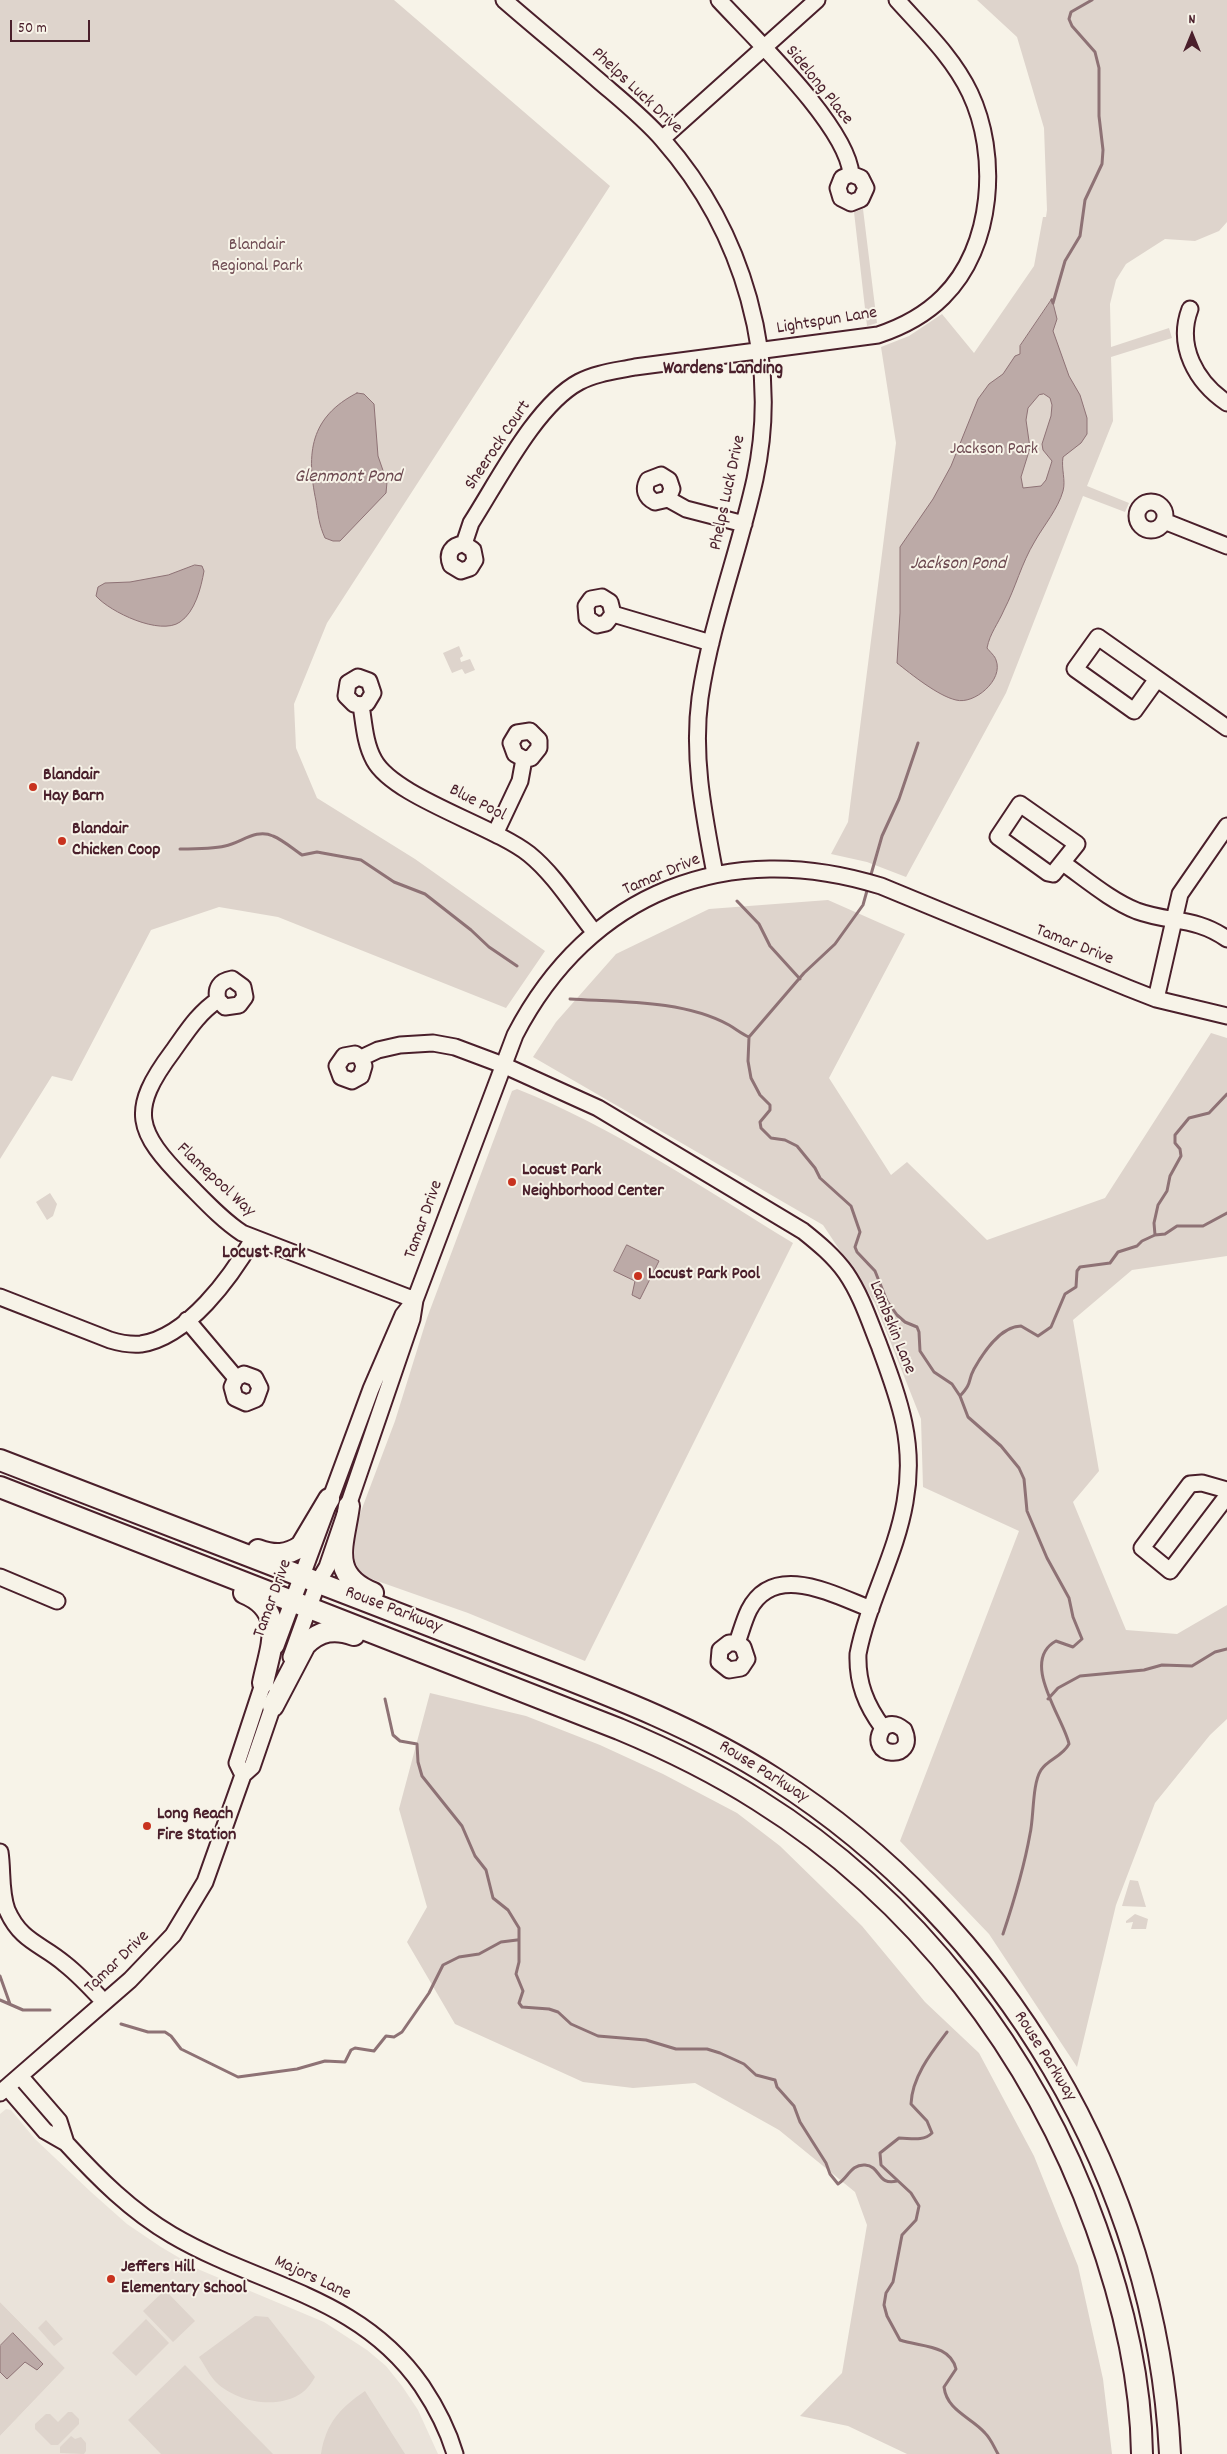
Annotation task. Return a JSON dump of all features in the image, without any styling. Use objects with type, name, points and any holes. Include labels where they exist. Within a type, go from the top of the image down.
[{"type":"main road","name":"Rouse Parkway","points":[[0,1460],[630,1703],[737,1755],[775,1778],[844,1827],[874,1852],[910,1885],[967,1946],[1024,2021],[1056,2072],[1080,2116],[1117,2201],[1142,2278],[1152,2319],[1166,2405],[1170,2454]]},
{"type":"main road","name":"Rouse Parkway","points":[[0,1487],[668,1750],[758,1800],[791,1822],[855,1872],[884,1898],[945,1964],[986,2016],[1031,2084],[1054,2127],[1087,2202],[1104,2250],[1124,2323],[1136,2390],[1142,2454]]},
{"type":"main road","points":[[134,1512],[204,1530],[276,1555],[294,1551],[301,1546],[329,1499]]},
{"type":"main road","points":[[349,1506],[342,1560],[344,1570],[350,1580],[359,1588],[441,1621],[475,1644]]},
{"type":"main road","points":[[81,1520],[145,1554],[256,1598],[263,1604],[272,1620],[274,1630],[264,1683]]},
{"type":"main road","points":[[273,1706],[305,1645],[318,1634],[336,1630],[426,1663],[514,1688]]},
{"type":"street","name":"Phelps Luck Drive","points":[[504,0],[634,112],[662,139],[697,184],[727,238],[749,296],[760,351],[763,388],[761,447],[744,524],[712,643],[700,698],[697,730],[698,763],[703,808],[715,874]]},
{"type":"street","name":"Sidelong Place","points":[[719,0],[810,100],[835,134],[847,156],[851,174]]},
{"type":"street","points":[[662,139],[817,0]]},
{"type":"street","name":"Lightspun Lane","points":[[760,351],[861,339],[895,329],[914,320],[944,296],[956,281],[977,240],[983,216],[988,176],[984,139],[976,107],[956,70],[897,0]]},
{"type":"street","points":[[1190,309],[1184,332],[1192,361],[1205,385],[1227,403]]},
{"type":"street","name":"Sheerock Court","points":[[464,544],[465,534],[471,523],[545,409],[568,389],[580,382],[610,372],[760,351]]},
{"type":"street","points":[[668,499],[686,509],[744,524]]},
{"type":"street","points":[[1164,521],[1227,546]]},
{"type":"street","points":[[613,614],[712,643]]},
{"type":"street","points":[[1157,678],[1134,710],[1075,669],[1098,637],[1157,678],[1227,728]]},
{"type":"street","name":"Blue Pool","points":[[361,705],[369,751],[382,772],[403,788],[495,834],[522,850],[542,866],[595,933]]},
{"type":"street","points":[[495,834],[520,781],[524,759]]},
{"type":"street","points":[[1020,804],[1077,844],[1063,863],[1057,872],[1048,873],[998,837],[1020,804]]},
{"type":"street","points":[[1156,999],[1170,945],[1180,894],[1225,834]]},
{"type":"street","points":[[1063,863],[1126,906],[1139,912],[1207,926],[1227,939]]},
{"type":"street","name":"Tamar Drive","points":[[309,1579],[327,1567],[412,1319],[415,1300],[503,1066],[530,1007],[550,978],[570,955],[619,914],[642,901],[676,886],[715,874],[747,869],[787,868],[817,870],[856,878],[881,886],[1156,999],[1227,1016]]},
{"type":"street","name":"Flamepool Way","points":[[218,1000],[200,1013],[152,1080],[144,1106],[146,1131],[160,1155],[218,1215],[242,1233],[253,1239],[415,1300]]},
{"type":"street","name":"Lambskin Lane","points":[[361,1058],[378,1050],[400,1045],[432,1042],[455,1047],[503,1066],[598,1108],[802,1231],[820,1244],[845,1271],[863,1302],[900,1402],[910,1462],[905,1503],[898,1535],[860,1640],[858,1667],[867,1702],[883,1728]]},
{"type":"street","points":[[0,1297],[110,1340],[127,1344],[154,1341],[167,1335],[187,1320],[230,1278],[253,1239]]},
{"type":"street","name":"Tamar Drive","points":[[243,1775],[237,1763],[264,1683],[299,1606],[309,1579],[329,1499],[371,1389],[403,1315],[415,1300]]},
{"type":"street","points":[[187,1320],[236,1378]]},
{"type":"street","points":[[1227,1490],[1202,1483],[1190,1484],[1142,1548],[1170,1571],[1227,1496]]},
{"type":"street","points":[[0,1578],[57,1601]]},
{"type":"street","points":[[737,1643],[749,1610],[755,1601],[770,1588],[781,1585],[794,1583],[810,1587],[871,1609]]},
{"type":"street","name":"Tamar Drive","points":[[4,2090],[153,1957],[173,1935],[189,1911],[205,1882],[219,1847],[243,1775],[252,1767],[273,1706],[299,1606]]},
{"type":"street","points":[[0,1852],[3,1895],[6,1909],[14,1923],[34,1945],[64,1963],[104,2002]]},
{"type":"street","name":"Majors Lane","points":[[20,2076],[59,2121],[66,2143]]},
{"type":"street","name":"Majors Lane","points":[[4,2090],[45,2132],[66,2143],[128,2204],[172,2235],[218,2259],[327,2305],[373,2333],[392,2349],[425,2390],[443,2423],[455,2454]]},
{"type":"shaded area","name":"Jeffers Hill Elementary School","points":[[6,2109],[11,2110],[35,2139],[91,2192],[127,2224],[161,2247],[200,2270],[324,2322],[367,2350],[386,2366],[402,2386],[418,2410],[438,2454],[0,2454],[0,2436],[65,2368],[0,2302],[0,2114]]},
{"type":"green space","name":"Blandair Regional Park","points":[[0,0],[394,0],[610,186],[327,623],[294,704],[296,748],[317,798],[415,859],[545,951],[506,1008],[278,917],[219,907],[151,930],[72,1081],[52,1076],[0,1159]]},
{"type":"green space","name":"Jackson Park","points":[[977,0],[1227,0],[1227,222],[1219,231],[1195,241],[1165,239],[1126,264],[1116,280],[1110,304],[1111,347],[1169,328],[1172,338],[1111,357],[1113,421],[1087,486],[1129,503],[1125,512],[1083,496],[1006,693],[906,877],[867,862],[831,854],[848,822],[896,443],[881,347],[909,336],[942,314],[974,353],[1034,266],[1043,217],[1046,217],[1047,210],[1044,128],[1017,37]]},
{"type":"green space","points":[[863,209],[877,323],[867,326],[854,212]]},
{"type":"green space","points":[[459,646],[463,656],[460,658],[461,662],[470,659],[475,670],[465,674],[462,669],[452,673],[443,653]]},
{"type":"green space","points":[[828,900],[905,934],[829,1078],[891,1175],[907,1162],[987,1240],[1105,1198],[1211,1033],[1227,1038],[1227,1256],[1132,1270],[1073,1320],[1099,1471],[1073,1502],[1126,1630],[1177,1634],[1227,1605],[1227,1719],[1210,1735],[1155,1803],[1116,1905],[1077,2067],[989,1934],[900,1841],[1019,1531],[923,1487],[921,1419],[875,1303],[823,1225],[533,1057],[556,1022],[616,954],[709,909]]},
{"type":"green space","points":[[517,1089],[553,1104],[623,1140],[793,1243],[585,1661],[468,1613],[366,1577],[359,1570],[355,1562],[355,1527],[395,1421],[427,1318],[512,1091]]},
{"type":"green space","points":[[50,1193],[57,1204],[53,1216],[47,1220],[36,1202]]},
{"type":"green space","points":[[430,1693],[526,1716],[600,1745],[663,1774],[737,1813],[780,1846],[862,1926],[925,2002],[979,2053],[1034,2156],[1078,2266],[1103,2379],[1112,2454],[907,2454],[848,2426],[800,2416],[842,2373],[867,2225],[855,2192],[779,2130],[695,2083],[633,2088],[583,2082],[455,2024],[407,1942],[427,1907],[399,1809]]},
{"type":"green space","points":[[1130,1880],[1138,1881],[1146,1907],[1122,1906]]},
{"type":"green space","points":[[1135,1914],[1148,1919],[1146,1929],[1131,1929],[1133,1922],[1126,1923]]},
{"type":"green space","points":[[165,2290],[195,2321],[173,2342],[143,2311]]},
{"type":"green space","points":[[0,2302],[65,2368],[0,2436]]},
{"type":"green space","points":[[255,2316],[268,2317],[315,2377],[303,2392],[293,2398],[269,2402],[257,2401],[233,2394],[214,2380],[199,2357]]},
{"type":"green space","points":[[146,2319],[169,2343],[136,2376],[112,2353]]},
{"type":"green space","points":[[46,2320],[63,2339],[54,2346],[38,2328]]},
{"type":"green space","points":[[185,2365],[273,2454],[161,2454],[128,2420]]},
{"type":"green space","points":[[365,2391],[405,2454],[321,2454],[326,2433],[336,2417],[341,2410]]},
{"type":"green space","points":[[68,2412],[72,2412],[79,2419],[79,2424],[58,2445],[51,2445],[35,2429],[35,2424],[46,2414],[50,2414],[58,2422]]},
{"type":"green space","points":[[71,2436],[75,2439],[81,2437],[86,2443],[84,2454],[60,2453],[60,2447]]},
{"type":"water","name":"Jackson Pond","points":[[1052,299],[1057,319],[1053,331],[1069,376],[1080,395],[1087,418],[1087,434],[1081,443],[1063,457],[1064,487],[1061,498],[1030,550],[990,638],[987,648],[996,660],[996,675],[992,683],[979,695],[963,701],[956,700],[933,689],[897,663],[900,613],[900,547],[933,499],[951,466],[978,399],[989,384],[1003,374],[1015,356],[1020,354],[1020,346]],"holes":[[[1044,394],[1050,398],[1052,405],[1051,416],[1042,444],[1043,450],[1052,461],[1046,480],[1041,486],[1023,488],[1021,477],[1030,448],[1026,420],[1028,408],[1039,395]]]},
{"type":"water","name":"Glenmont Pond","points":[[357,393],[364,394],[374,404],[378,456],[387,482],[386,493],[340,541],[333,541],[325,538],[320,524],[313,484],[312,452],[315,438],[329,413]]},
{"type":"water","points":[[195,565],[202,566],[204,571],[196,599],[185,618],[171,626],[148,624],[123,615],[96,596],[98,587],[105,583],[130,582],[168,575]]},
{"type":"water","name":"Locust Park Pool","points":[[627,1245],[659,1261],[640,1299],[632,1295],[635,1281],[614,1271]]},
{"type":"water","points":[[13,2333],[43,2364],[37,2370],[25,2362],[7,2379],[0,2372],[0,2346]]},
{"type":"waterway","points":[[1052,300],[1053,303],[1065,261],[1080,236],[1085,200],[1102,164],[1099,68],[1095,52],[1072,26],[1069,19],[1071,12],[1092,0]]},
{"type":"waterway","points":[[870,878],[882,836],[899,799],[918,743]]},
{"type":"waterway","points":[[180,849],[220,847],[255,835],[267,834],[280,840],[302,855],[317,852],[361,860],[394,882],[425,894],[471,930],[489,947],[517,966]]},
{"type":"waterway","points":[[868,887],[863,905],[835,944],[804,973],[749,1037],[748,1061],[751,1078],[760,1095],[770,1105],[770,1110],[760,1122],[761,1128],[771,1138],[785,1140],[797,1146],[815,1168],[820,1178],[851,1206],[860,1232],[855,1247],[857,1252],[875,1271],[887,1301],[897,1315],[905,1322],[917,1327],[920,1351],[934,1372],[952,1384],[960,1396],[968,1417],[1001,1446],[1019,1468],[1024,1479],[1027,1511],[1047,1558],[1069,1598],[1073,1617],[1082,1639],[1073,1647],[1056,1641],[1046,1650],[1042,1662],[1047,1691],[1069,1744],[1063,1752],[1044,1766],[1038,1776],[1025,1859],[1003,1934]]},
{"type":"waterway","points":[[737,901],[759,924],[770,946],[800,979]]},
{"type":"waterway","points":[[570,999],[651,1004],[692,1011],[729,1025],[749,1037]]},
{"type":"waterway","points":[[1155,1235],[1154,1223],[1158,1205],[1167,1191],[1170,1176],[1181,1156],[1180,1149],[1175,1143],[1175,1135],[1189,1118],[1209,1113],[1227,1094]]},
{"type":"waterway","points":[[960,1396],[967,1388],[972,1373],[982,1356],[1006,1330],[1021,1326],[1038,1336],[1051,1327],[1065,1294],[1076,1287],[1077,1271],[1080,1267],[1110,1263],[1118,1252],[1137,1246],[1142,1241],[1155,1235],[1165,1234],[1177,1226],[1203,1226],[1227,1213]]},
{"type":"waterway","points":[[1048,1699],[1058,1688],[1080,1676],[1144,1670],[1162,1665],[1192,1666],[1215,1652],[1227,1649]]},
{"type":"waterway","points":[[385,1699],[393,1735],[400,1741],[417,1744],[418,1762],[422,1776],[462,1826],[475,1856],[486,1870],[493,1898],[508,1910],[519,1928],[519,1962],[516,1974],[523,1991],[519,2003],[522,2007],[549,2009],[558,2012],[571,2024],[598,2036],[646,2040],[676,2049],[707,2049],[744,2064],[756,2075],[775,2080],[777,2087],[794,2106],[800,2122],[826,2163],[830,2174],[838,2184],[853,2169],[860,2165],[870,2166],[886,2181],[897,2181]]},
{"type":"waterway","points":[[121,2024],[148,2032],[165,2032],[171,2036],[181,2049],[238,2077],[297,2069],[325,2061],[345,2062],[351,2050],[355,2048],[374,2051],[386,2036],[394,2037],[402,2032],[429,1993],[443,1965],[459,1957],[479,1954],[501,1942],[517,1940]]},
{"type":"waterway","points":[[0,1976],[10,2004]]},
{"type":"waterway","points":[[0,2000],[23,2010],[50,2010]]},
{"type":"waterway","points":[[947,2032],[923,2066],[912,2094],[911,2104],[927,2121],[932,2133],[921,2139],[899,2138],[880,2153],[881,2165],[911,2193],[919,2206],[916,2220],[902,2235],[893,2282],[886,2293],[884,2305],[887,2316],[900,2340],[941,2351],[953,2361],[956,2369],[944,2387],[946,2395],[960,2413],[987,2435],[998,2454]]},
{"type":"place","name":"Blandair Hay Barn","points":[[33,787]]},
{"type":"place","name":"Blandair Chicken Coop","points":[[62,841]]},
{"type":"place","name":"Locust Park Neighborhood Center","points":[[512,1182]]},
{"type":"place","name":"Locust Park Pool","points":[[638,1276]]},
{"type":"place","name":"Long Reach Fire Station","points":[[147,1826]]},
{"type":"place","name":"Jeffers Hill Elementary School","points":[[111,2279]]},
{"type":"district","name":"Wardens Landing","points":[[723,370]]},
{"type":"district","name":"Locust Park","points":[[264,1254]]}]
